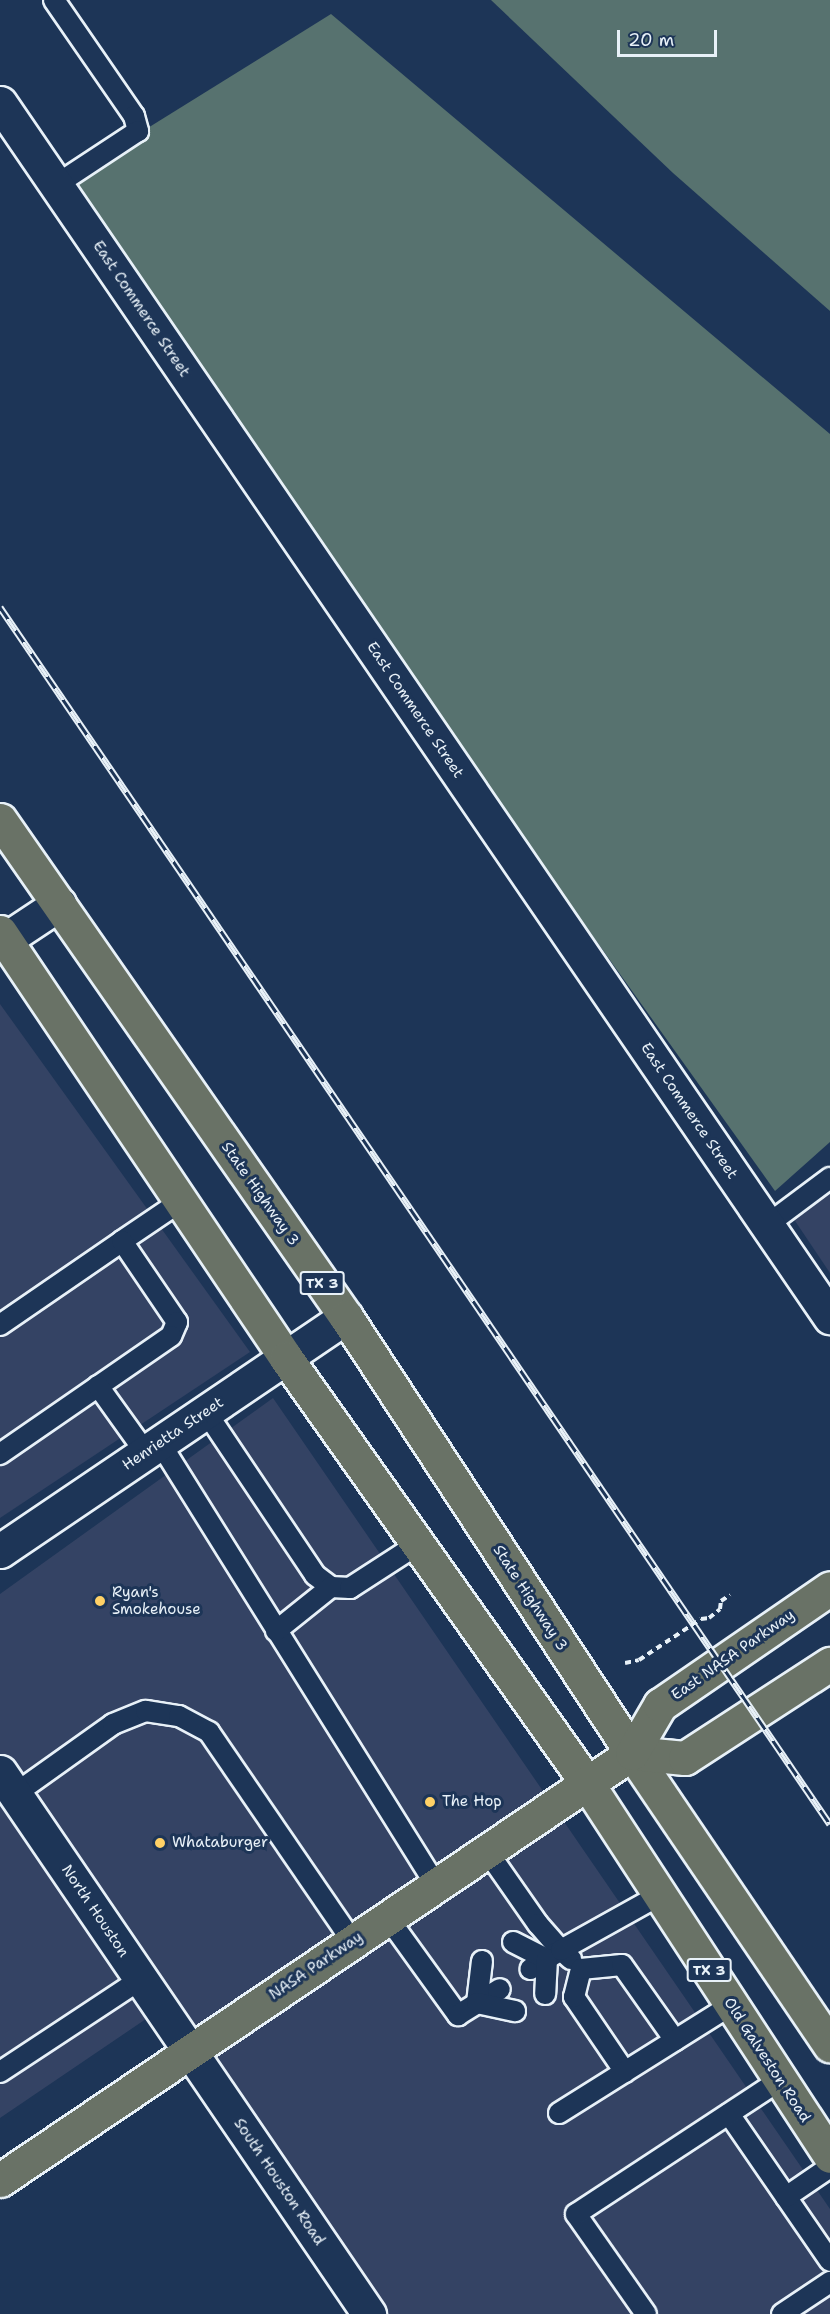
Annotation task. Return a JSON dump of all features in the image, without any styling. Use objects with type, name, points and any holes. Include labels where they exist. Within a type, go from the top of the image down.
[{"type":"main road","name":"State Highway 3","points":[[0,820],[346,1317],[632,1753]]},
{"type":"main road","name":"TX 3","points":[[2,938],[286,1358],[587,1783]]},
{"type":"main road","name":"East NASA Parkway","points":[[632,1753],[660,1705],[830,1588]]},
{"type":"main road","points":[[632,1753],[685,1758],[830,1664]]},
{"type":"main road","name":"TX 3","points":[[632,1753],[830,2045]]},
{"type":"main road","name":"NASA Parkway","points":[[0,2180],[632,1753]]},
{"type":"main road","name":"Old Galveston Road","points":[[587,1783],[830,2156]]},
{"type":"street","name":"East Commerce Street","points":[[0,103],[830,1317]]},
{"type":"street","points":[[2,938],[59,904]]},
{"type":"street","name":"Henrietta Street","points":[[0,1551],[346,1317]]},
{"type":"street","name":"North Houston","points":[[8,1783],[190,2050]]},
{"type":"street","name":"South Houston Road","points":[[190,2050],[369,2314]]},
{"type":"lane","points":[[54,0],[134,116],[138,131],[56,184]]},
{"type":"lane","points":[[767,1225],[830,1178]]},
{"type":"lane","points":[[0,1325],[181,1201]]},
{"type":"lane","points":[[0,1454],[171,1336],[176,1328],[177,1322],[122,1241]]},
{"type":"lane","points":[[98,1386],[153,1448],[276,1631],[436,1885]]},
{"type":"lane","points":[[206,1412],[315,1575],[331,1587],[350,1588],[418,1544]]},
{"type":"lane","points":[[276,1631],[331,1587]]},
{"type":"lane","points":[[8,1783],[113,1724],[146,1711],[179,1716],[209,1732],[353,1942]]},
{"type":"lane","points":[[487,1851],[538,1924],[546,1960],[544,1994]]},
{"type":"lane","points":[[546,1960],[660,1895]]},
{"type":"lane","points":[[388,1918],[458,2015],[500,1989]]},
{"type":"lane","points":[[513,1942],[546,1960],[581,1969],[622,1965],[675,2040]]},
{"type":"lane","points":[[477,2003],[482,1961]]},
{"type":"lane","points":[[581,1969],[574,1997],[625,2072]]},
{"type":"lane","points":[[0,2072],[141,1979]]},
{"type":"lane","points":[[477,2003],[515,2011]]},
{"type":"lane","points":[[559,2113],[731,2005]]},
{"type":"lane","points":[[646,2314],[576,2214],[780,2080]]},
{"type":"lane","points":[[729,2114],[830,2261]]},
{"type":"lane","points":[[786,2197],[830,2167]]},
{"type":"lane","points":[[782,2314],[830,2282]]},
{"type":"path","points":[[625,1663],[639,1660],[701,1619],[709,1618],[720,1609],[721,1601],[730,1595]]},
{"type":"shaded area","points":[[0,1004],[250,1352],[0,1518]]},
{"type":"shaded area","points":[[830,1168],[830,1273],[785,1206]]},
{"type":"shaded area","points":[[273,1398],[830,2209],[830,2314],[387,2314],[171,2002],[0,2118],[0,1594]]},
{"type":"green space","points":[[491,0],[830,0],[830,311],[673,173]]},
{"type":"green space","points":[[331,14],[830,434],[830,1142],[775,1191],[56,185]]},
{"type":"railway","points":[[0,607],[830,1824]]},
{"type":"place","name":"Ryan's Smokehouse","points":[[100,1601]]},
{"type":"place","name":"The Hop","points":[[430,1802]]},
{"type":"place","name":"Whataburger","points":[[160,1843]]}]
